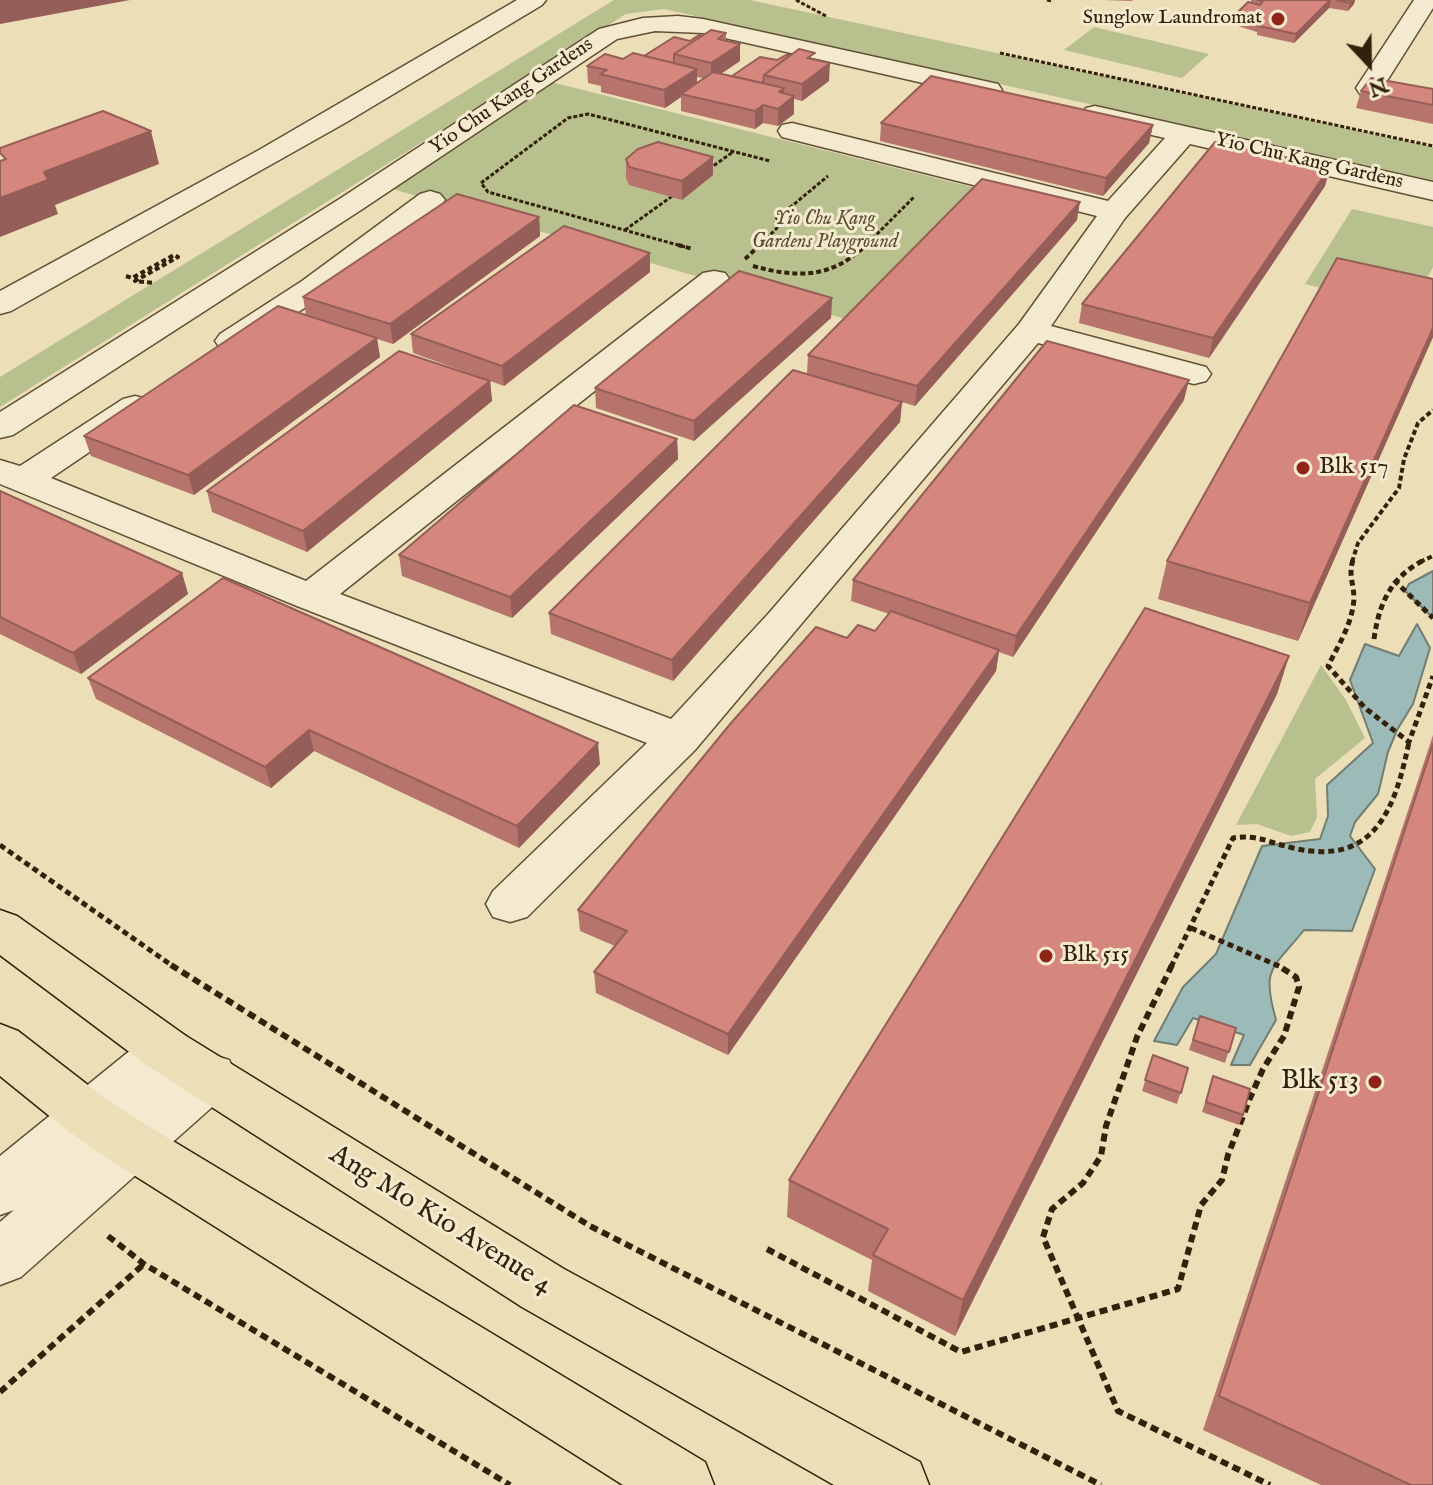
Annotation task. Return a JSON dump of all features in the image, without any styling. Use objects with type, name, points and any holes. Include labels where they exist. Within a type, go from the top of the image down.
[{"type":"main road","name":"Ang Mo Kio Avenue 4","points":[[0,929],[189,1063],[543,1288],[897,1485]]},
{"type":"main road","points":[[0,1046],[108,1129],[682,1485]]},
{"type":"street","points":[[0,304],[183,205],[399,82],[534,0]]},
{"type":"street","points":[[1426,0],[1369,88],[1433,103]]},
{"type":"street","name":"Yio Chu Kang Gardens","points":[[0,427],[351,204],[599,39],[617,31],[653,23],[703,26],[1013,96]]},
{"type":"street","name":"Yio Chu Kang Gardens","points":[[1075,110],[1433,191]]},
{"type":"street","points":[[792,131],[1115,212]]},
{"type":"street","name":"Yio Chu Kang Gardens","points":[[510,904],[679,739],[1031,331],[1115,212],[1184,134]]},
{"type":"street","points":[[201,362],[313,288],[430,200]]},
{"type":"street","points":[[311,597],[728,271]]},
{"type":"street","points":[[1031,331],[1194,374]]},
{"type":"street","points":[[12,475],[163,387]]},
{"type":"street","points":[[12,475],[311,597],[679,739]]},
{"type":"street","points":[[0,1190],[108,1129],[189,1063]]},
{"type":"street","points":[[0,1258],[108,1129]]},
{"type":"path","points":[[796,0],[824,15],[840,19]]},
{"type":"path","points":[[1047,0],[1053,1]]},
{"type":"path","points":[[991,52],[1433,146]]},
{"type":"path","points":[[684,246],[488,192],[481,183],[568,118],[588,114],[755,157]]},
{"type":"path","points":[[698,177],[734,151]]},
{"type":"path","points":[[728,271],[772,235],[777,228],[775,220],[828,176]]},
{"type":"path","points":[[625,230],[686,186]]},
{"type":"path","points":[[777,274],[809,278],[833,272],[917,195]]},
{"type":"path","points":[[1409,742],[1385,729],[1328,666],[1351,621],[1354,595],[1349,572],[1358,543],[1399,488],[1404,459],[1418,423],[1433,410]]},
{"type":"path","points":[[1374,639],[1376,620],[1394,580],[1408,568],[1433,556]]},
{"type":"path","points":[[1394,580],[1433,618]]},
{"type":"path","points":[[1270,1485],[1118,1411],[1043,1237],[1052,1209],[1083,1183],[1101,1156],[1106,1126],[1137,1037],[1191,928],[1204,892],[1233,838],[1256,834],[1291,848],[1326,855],[1368,842],[1391,810],[1403,776],[1409,742],[1433,676]]},
{"type":"path","points":[[0,845],[187,976],[590,1226],[1101,1485]]},
{"type":"path","points":[[767,1249],[961,1352],[1178,1289],[1201,1205],[1222,1180],[1228,1155],[1250,1098],[1263,1069],[1284,1036],[1299,987],[1296,977],[1284,968],[1191,928]]},
{"type":"path","points":[[0,1392],[144,1264],[510,1485]]},
{"type":"green space","points":[[614,0],[750,0],[1433,147],[1433,181],[664,9],[626,14],[0,407],[0,377]]},
{"type":"green space","points":[[1094,27],[1209,54],[1182,78],[1064,50]]},
{"type":"green space","name":"Yio Chu Kang Gardens Playground","points":[[543,80],[984,190],[849,320],[375,184]]},
{"type":"green space","points":[[1352,209],[1433,227],[1433,267],[1410,310],[1305,284]]},
{"type":"green space","points":[[1321,665],[1346,700],[1365,738],[1315,779],[1317,817],[1310,832],[1291,836],[1257,824],[1236,825]]},
{"type":"water","points":[[1433,571],[1433,618],[1405,591],[1409,584]]},
{"type":"water","points":[[1417,624],[1430,648],[1413,704],[1388,752],[1378,794],[1355,822],[1350,836],[1375,869],[1352,931],[1304,930],[1277,962],[1270,979],[1276,1020],[1250,1065],[1231,1065],[1244,1035],[1193,1018],[1177,1045],[1154,1041],[1183,987],[1216,954],[1262,846],[1320,839],[1328,816],[1327,785],[1373,743],[1350,680],[1365,644],[1399,656]]},
{"type":"building","name":"Sunglow Laundromat","points":[[1257,0],[1330,0],[1296,34],[1259,26],[1261,24],[1234,16],[1248,2],[1260,5],[1263,1]]},
{"type":"building","points":[[711,30],[726,33],[718,39],[740,44],[711,63],[674,54]]},
{"type":"building","points":[[702,36],[674,54],[674,63],[644,56],[674,37],[690,41]]},
{"type":"building","points":[[799,49],[815,53],[807,58],[830,63],[802,84],[764,75]]},
{"type":"building","points":[[633,53],[697,69],[664,90],[600,74],[607,70],[587,66],[605,54],[623,59]]},
{"type":"building","points":[[790,55],[764,75],[763,83],[732,76],[760,57],[777,60]]},
{"type":"building","points":[[713,72],[784,88],[779,92],[794,96],[778,109],[763,105],[755,111],[681,94]]},
{"type":"building","points":[[931,76],[1153,125],[1106,178],[881,123]]},
{"type":"building","points":[[1371,78],[1433,89],[1433,105],[1361,91]]},
{"type":"building","points":[[103,111],[151,131],[44,172],[48,180],[0,198],[0,161],[6,159],[0,148]]},
{"type":"building","points":[[658,142],[713,157],[682,181],[629,167],[626,159],[638,149]]},
{"type":"building","points":[[1215,142],[1330,167],[1213,338],[1082,304]]},
{"type":"building","points":[[982,179],[1080,202],[917,386],[808,355]]},
{"type":"building","points":[[457,194],[539,217],[390,324],[303,297]]},
{"type":"building","points":[[564,226],[650,253],[502,366],[411,334]]},
{"type":"building","name":"Blk 517","points":[[1337,258],[1433,279],[1433,328],[1310,603],[1167,561]]},
{"type":"building","points":[[739,271],[832,298],[694,421],[595,388]]},
{"type":"building","points":[[278,306],[377,338],[188,475],[84,436]]},
{"type":"building","points":[[1047,341],[1189,380],[1016,636],[853,580]]},
{"type":"building","points":[[399,351],[490,381],[303,531],[207,491]]},
{"type":"building","points":[[793,370],[902,402],[672,660],[549,613]]},
{"type":"building","points":[[574,405],[677,439],[510,597],[399,555]]},
{"type":"building","points":[[0,491],[182,573],[73,653],[0,617]]},
{"type":"building","points":[[223,578],[598,743],[517,826],[309,730],[265,767],[88,678]]},
{"type":"building","name":"Blk 515","points":[[1145,608],[1289,656],[963,1300],[873,1255],[888,1229],[789,1180]]},
{"type":"building","points":[[891,611],[999,650],[728,1034],[594,972],[627,931],[578,910],[731,723],[816,627],[847,638],[858,625],[875,631]]},
{"type":"building","name":"Blk 513","points":[[1433,744],[1433,1485],[1411,1485],[1219,1396]]},
{"type":"building","points":[[1200,1016],[1236,1028],[1229,1052],[1193,1040]]},
{"type":"building","points":[[1153,1055],[1188,1068],[1181,1093],[1145,1080]]},
{"type":"building","points":[[1213,1076],[1250,1089],[1243,1115],[1206,1102]]},
{"type":"place","name":"Sunglow Laundromat","points":[[1278,19]]},
{"type":"place","name":"Blk 517","points":[[1303,468]]},
{"type":"place","name":"Blk 515","points":[[1046,956]]},
{"type":"place","name":"Blk 513","points":[[1375,1082]]}]
